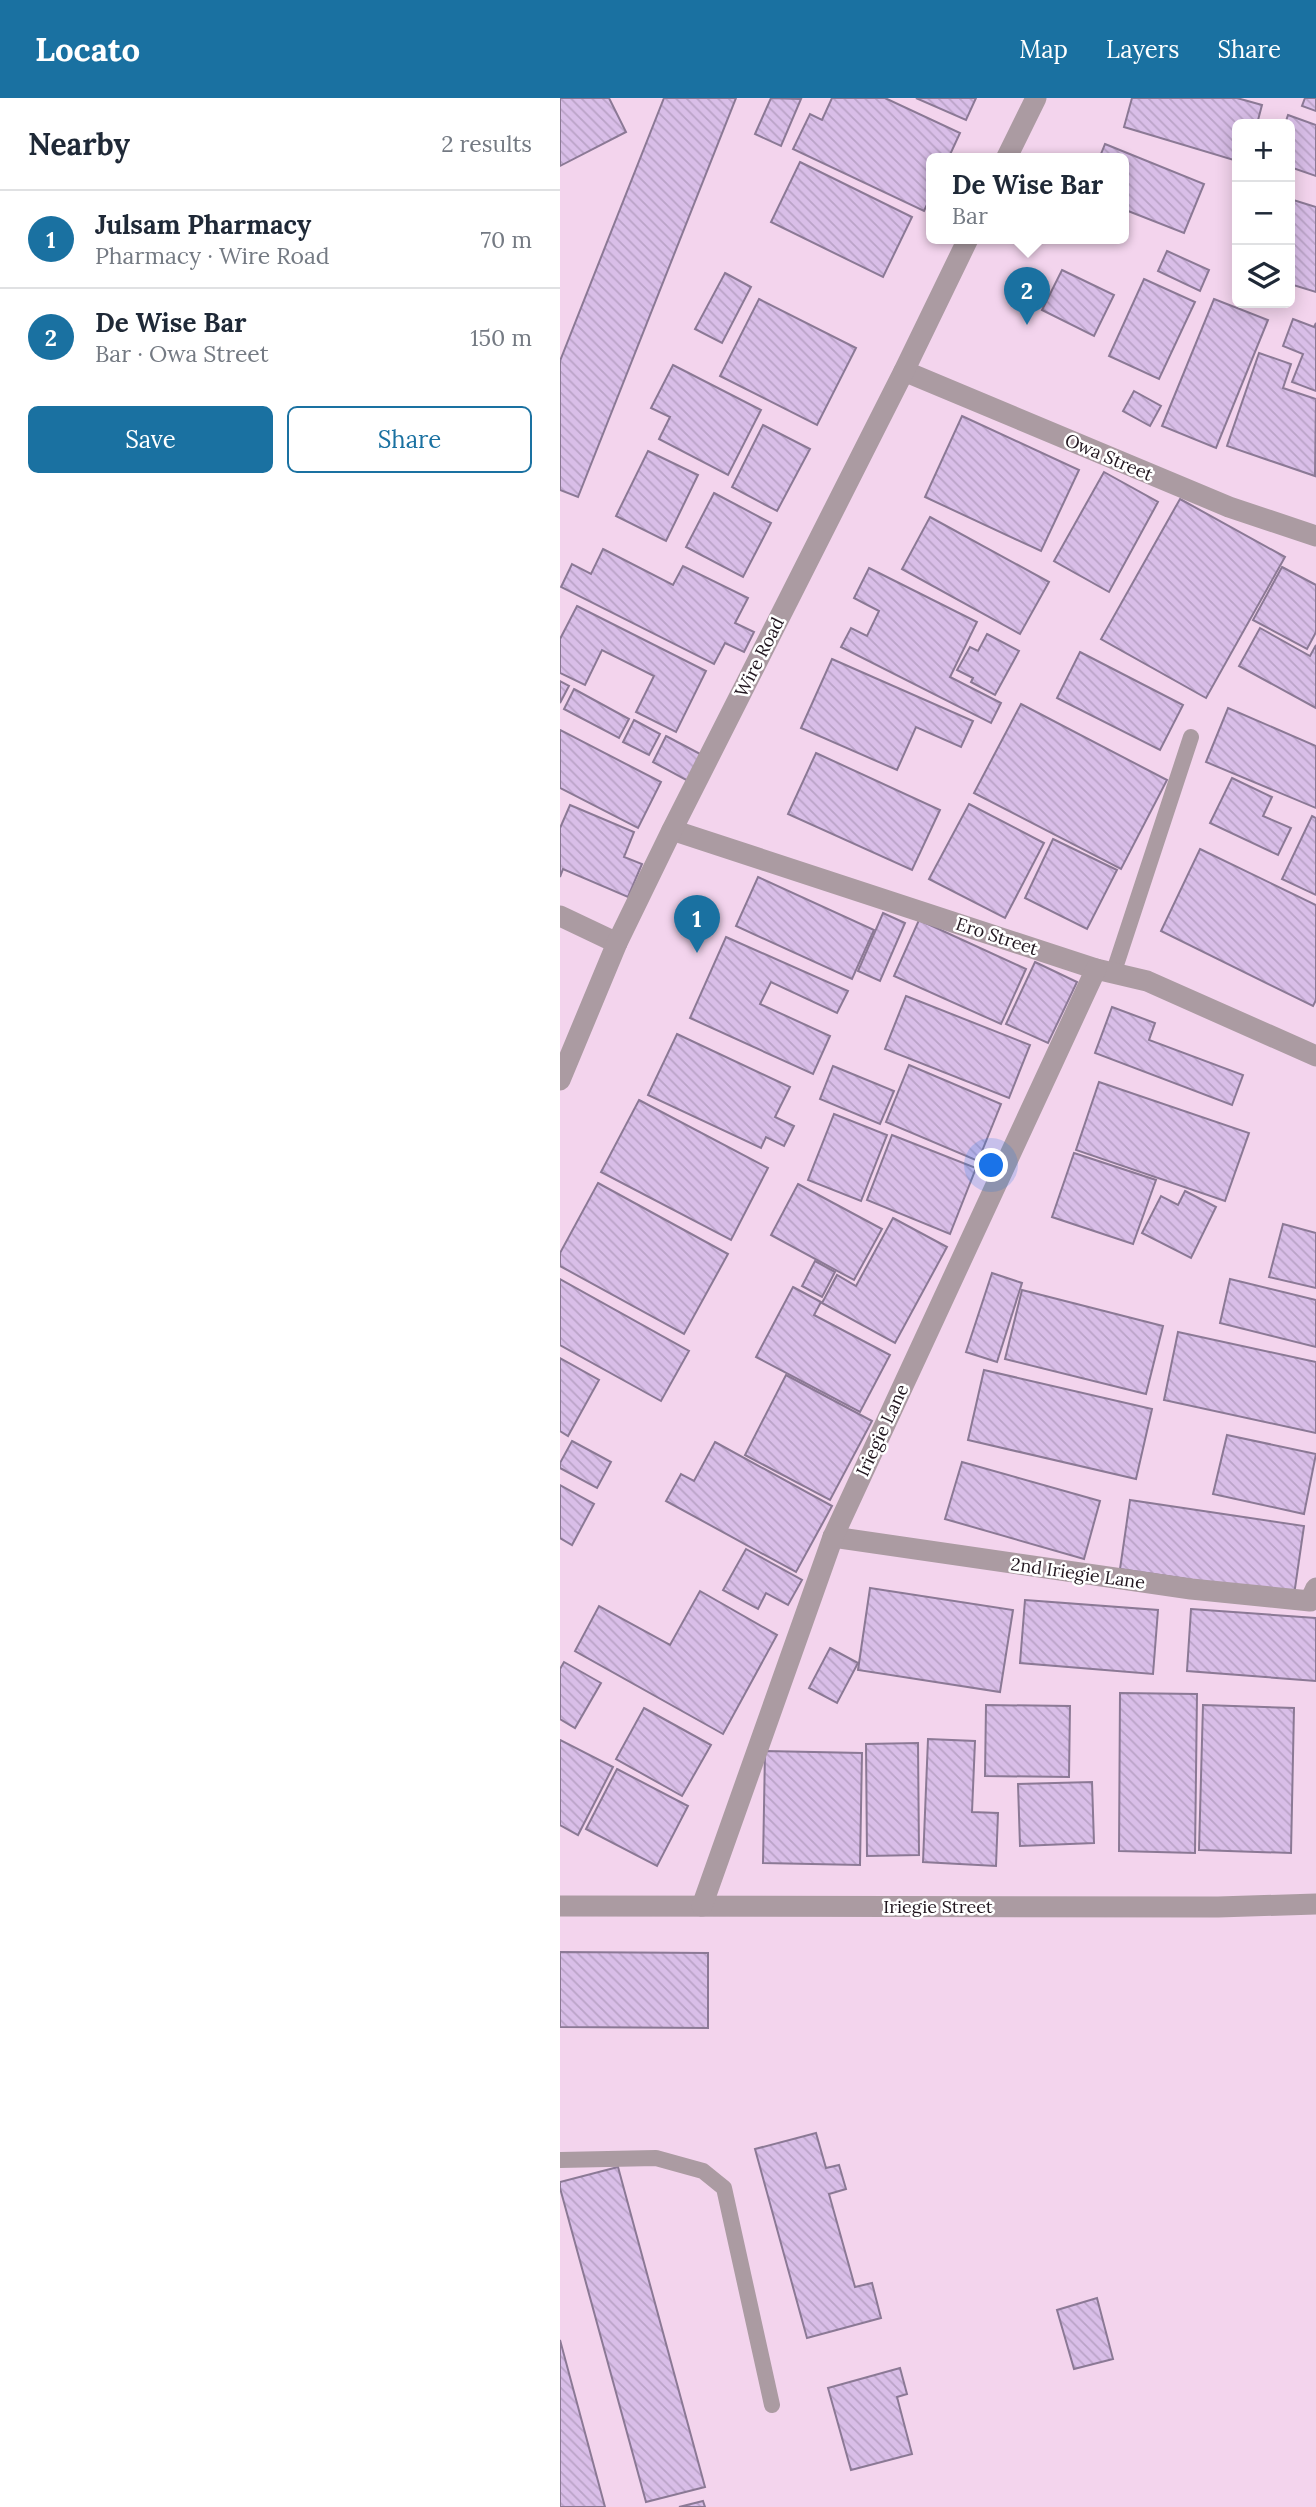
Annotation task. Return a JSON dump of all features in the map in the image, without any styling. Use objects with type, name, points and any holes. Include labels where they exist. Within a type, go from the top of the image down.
[{"type":"street","points":[[1009,153],[1036,98]]},
{"type":"street","name":"Wire Road","points":[[560,1080],[617,943],[966,244]]},
{"type":"street","name":"Owa Street","points":[[904,371],[1229,507],[1315,531]]},
{"type":"street","name":"Ero Street","points":[[672,830],[1105,972],[1147,981],[1316,1056]]},
{"type":"street","points":[[560,916],[617,943]]},
{"type":"street","name":"Iriegie Lane","points":[[702,1906],[833,1537],[1105,972]]},
{"type":"street","name":"2nd Iriegie Lane","points":[[833,1537],[1191,1589],[1310,1601],[1316,1588]]},
{"type":"street","name":"Iriegie Street","points":[[560,1906],[1218,1907],[1316,1904]]},
{"type":"lane","points":[[1105,972],[1191,737]]},
{"type":"lane","points":[[560,2160],[656,2158],[703,2171],[724,2188],[772,2406]]},
{"type":"building","points":[[560,98],[609,98],[626,132],[560,166]]},
{"type":"building","points":[[664,98],[736,98],[578,497],[560,490],[560,361]]},
{"type":"building","points":[[771,98],[801,99],[781,146],[755,134]]},
{"type":"building","points":[[832,98],[885,98],[960,133],[951,153],[926,153],[924,211],[793,149],[810,114],[822,120]]},
{"type":"building","points":[[916,98],[976,98],[966,120]]},
{"type":"building","points":[[1132,98],[1237,98],[1262,105],[1258,119],[1232,119],[1232,159],[1124,127]]},
{"type":"building","points":[[1305,98],[1316,98],[1316,111],[1302,106]]},
{"type":"building","points":[[1288,115],[1316,125],[1316,176],[1295,169],[1295,119],[1287,119]]},
{"type":"building","points":[[1105,144],[1127,153],[1101,153]]},
{"type":"building","points":[[1129,154],[1204,184],[1184,233],[1129,211]]},
{"type":"building","points":[[800,162],[912,217],[883,277],[771,222]]},
{"type":"building","points":[[1295,201],[1316,207],[1316,292],[1295,286]]},
{"type":"building","points":[[1167,251],[1209,270],[1200,291],[1158,271]]},
{"type":"building","points":[[1062,270],[1114,295],[1094,336],[1042,310]]},
{"type":"building","points":[[725,273],[751,287],[722,343],[695,329]]},
{"type":"building","points":[[1144,279],[1195,302],[1159,379],[1109,356]]},
{"type":"building","points":[[759,299],[856,348],[817,425],[720,376]]},
{"type":"building","points":[[1214,299],[1268,320],[1216,448],[1162,426]]},
{"type":"building","points":[[1293,319],[1314,327],[1316,323],[1316,391],[1292,382],[1303,354],[1283,346]]},
{"type":"building","points":[[1259,353],[1291,364],[1283,388],[1316,399],[1315,476],[1227,446]]},
{"type":"building","points":[[673,365],[761,410],[728,475],[659,439],[670,417],[651,408]]},
{"type":"building","points":[[1134,391],[1161,406],[1150,426],[1123,411]]},
{"type":"building","points":[[962,416],[1079,470],[1041,551],[925,497]]},
{"type":"building","points":[[763,425],[810,449],[777,511],[732,487]]},
{"type":"building","points":[[648,451],[698,475],[666,541],[616,516]]},
{"type":"building","points":[[1104,472],[1158,502],[1109,592],[1054,561]]},
{"type":"building","points":[[714,493],[771,523],[743,577],[686,547]]},
{"type":"building","points":[[1180,499],[1285,557],[1206,698],[1101,639]]},
{"type":"building","points":[[930,517],[1049,582],[1020,634],[902,569]]},
{"type":"building","points":[[603,549],[673,585],[683,566],[748,598],[735,623],[754,632],[744,652],[725,643],[714,664],[561,587],[572,564],[591,574]]},
{"type":"building","points":[[1282,567],[1316,585],[1316,632],[1307,649],[1253,620]]},
{"type":"building","points":[[869,568],[977,622],[950,677],[1001,703],[991,723],[841,647],[851,628],[867,636],[879,611],[854,598]]},
{"type":"building","points":[[577,606],[706,671],[676,732],[636,712],[654,676],[602,650],[585,685],[560,673],[560,639]]},
{"type":"building","points":[[1260,628],[1310,656],[1316,645],[1316,708],[1239,666]]},
{"type":"building","points":[[987,634],[1019,651],[995,695],[971,682],[973,678],[957,670],[970,647],[978,651]]},
{"type":"building","points":[[1080,652],[1183,705],[1160,750],[1057,698]]},
{"type":"building","points":[[832,659],[973,721],[961,747],[916,727],[897,770],[801,728]]},
{"type":"building","points":[[560,681],[569,686],[560,703]]},
{"type":"building","points":[[574,689],[629,719],[619,738],[564,709]]},
{"type":"building","points":[[1021,704],[1167,780],[1121,869],[974,793]]},
{"type":"building","points":[[1228,708],[1316,746],[1316,808],[1206,762]]},
{"type":"building","points":[[634,720],[660,734],[649,755],[623,742]]},
{"type":"building","points":[[560,730],[661,782],[638,828],[560,788]]},
{"type":"building","points":[[666,736],[704,756],[690,782],[653,762]]},
{"type":"building","points":[[816,753],[940,810],[912,870],[788,814]]},
{"type":"building","points":[[1232,778],[1272,797],[1263,816],[1291,828],[1278,855],[1210,823]]},
{"type":"building","points":[[969,804],[1044,843],[1005,918],[929,879]]},
{"type":"building","points":[[570,805],[634,832],[624,857],[642,864],[628,897],[563,869],[560,877],[560,828]]},
{"type":"building","points":[[1312,816],[1316,818],[1316,895],[1282,879]]},
{"type":"building","points":[[1053,839],[1117,870],[1087,929],[1025,898]]},
{"type":"building","points":[[1200,849],[1316,905],[1316,1000],[1313,1006],[1161,931]]},
{"type":"building","points":[[758,877],[874,930],[852,979],[736,926]]},
{"type":"building","points":[[883,913],[905,923],[880,981],[858,971]]},
{"type":"building","points":[[919,920],[1026,969],[1001,1024],[894,976]]},
{"type":"building","points":[[726,937],[848,991],[837,1013],[771,982],[760,1004],[830,1036],[813,1074],[690,1018]]},
{"type":"building","points":[[1035,962],[1077,982],[1048,1043],[1006,1024]]},
{"type":"building","points":[[906,996],[1030,1045],[1009,1098],[885,1049]]},
{"type":"building","points":[[1112,1007],[1155,1023],[1149,1040],[1243,1075],[1232,1105],[1095,1053]]},
{"type":"building","points":[[677,1034],[790,1087],[775,1117],[794,1126],[784,1146],[766,1137],[761,1148],[648,1095]]},
{"type":"building","points":[[909,1065],[1001,1104],[978,1161],[886,1122]]},
{"type":"building","points":[[833,1066],[894,1091],[880,1124],[820,1099]]},
{"type":"building","points":[[1099,1082],[1249,1133],[1225,1201],[1076,1150]]},
{"type":"building","points":[[639,1100],[768,1168],[731,1240],[601,1172]]},
{"type":"building","points":[[834,1114],[887,1135],[861,1201],[808,1180]]},
{"type":"building","points":[[892,1135],[976,1168],[950,1234],[867,1200]]},
{"type":"building","points":[[1074,1153],[1156,1180],[1133,1244],[1052,1217]]},
{"type":"building","points":[[598,1183],[728,1254],[684,1334],[560,1266],[560,1253]]},
{"type":"building","points":[[798,1184],[882,1229],[854,1280],[771,1235]]},
{"type":"building","points":[[1185,1191],[1216,1207],[1191,1258],[1142,1233],[1161,1196],[1178,1205]]},
{"type":"building","points":[[893,1218],[947,1247],[895,1343],[822,1303],[837,1275],[856,1286]]},
{"type":"building","points":[[1283,1224],[1316,1233],[1316,1288],[1269,1277]]},
{"type":"building","points":[[815,1261],[835,1272],[822,1297],[802,1286]]},
{"type":"building","points":[[992,1273],[1022,1283],[997,1362],[966,1352]]},
{"type":"building","points":[[560,1279],[689,1351],[661,1401],[560,1345]]},
{"type":"building","points":[[1230,1279],[1316,1300],[1316,1347],[1220,1323]]},
{"type":"building","points":[[793,1287],[821,1302],[814,1315],[890,1355],[860,1412],[756,1357]]},
{"type":"building","points":[[1022,1290],[1163,1326],[1146,1394],[1005,1359]]},
{"type":"building","points":[[1178,1332],[1316,1362],[1316,1433],[1164,1400]]},
{"type":"building","points":[[560,1358],[599,1380],[568,1436],[560,1431]]},
{"type":"building","points":[[984,1370],[1152,1409],[1136,1479],[968,1440]]},
{"type":"building","points":[[786,1375],[872,1421],[830,1500],[745,1455]]},
{"type":"building","points":[[1227,1435],[1316,1454],[1304,1514],[1213,1494]]},
{"type":"building","points":[[572,1441],[611,1462],[597,1488],[560,1468]]},
{"type":"building","points":[[715,1442],[832,1506],[796,1572],[666,1501],[681,1474],[694,1481]]},
{"type":"building","points":[[962,1462],[1100,1501],[1084,1559],[945,1519]]},
{"type":"building","points":[[560,1485],[594,1504],[572,1545],[560,1538]]},
{"type":"building","points":[[1130,1500],[1304,1526],[1294,1595],[1120,1569]]},
{"type":"building","points":[[746,1549],[802,1580],[788,1605],[766,1593],[758,1609],[723,1590]]},
{"type":"building","points":[[870,1588],[1013,1610],[1000,1692],[858,1670]]},
{"type":"building","points":[[700,1591],[777,1635],[723,1734],[575,1651],[599,1606],[670,1645]]},
{"type":"building","points":[[1025,1600],[1158,1610],[1153,1674],[1020,1663]]},
{"type":"building","points":[[1191,1609],[1316,1618],[1316,1681],[1187,1671]]},
{"type":"building","points":[[830,1648],[858,1663],[837,1703],[809,1688]]},
{"type":"building","points":[[564,1662],[601,1683],[575,1728],[560,1719],[560,1669]]},
{"type":"building","points":[[1120,1693],[1197,1694],[1195,1853],[1119,1851]]},
{"type":"building","points":[[986,1705],[1070,1706],[1069,1777],[985,1776]]},
{"type":"building","points":[[1203,1705],[1294,1708],[1291,1853],[1199,1850]]},
{"type":"building","points":[[644,1708],[711,1745],[682,1796],[616,1759]]},
{"type":"building","points":[[928,1739],[975,1741],[972,1812],[998,1813],[996,1866],[923,1862]]},
{"type":"building","points":[[560,1740],[613,1767],[578,1835],[560,1825]]},
{"type":"building","points":[[918,1743],[919,1855],[867,1856],[866,1744]]},
{"type":"building","points":[[765,1751],[862,1753],[860,1865],[763,1863]]},
{"type":"building","points":[[617,1769],[688,1806],[657,1866],[586,1829]]},
{"type":"building","points":[[1092,1782],[1094,1843],[1020,1846],[1018,1784]]},
{"type":"building","points":[[560,1952],[708,1953],[708,2028],[560,2027]]},
{"type":"building","points":[[816,2133],[826,2168],[839,2165],[846,2189],[829,2194],[855,2287],[872,2283],[881,2318],[807,2338],[755,2149]]},
{"type":"building","points":[[618,2167],[705,2487],[646,2502],[560,2188],[560,2182]]},
{"type":"building","points":[[1097,2298],[1113,2359],[1074,2369],[1057,2310]]},
{"type":"building","points":[[560,2340],[605,2507],[560,2507]]},
{"type":"building","points":[[900,2368],[907,2394],[897,2397],[912,2454],[851,2470],[828,2388]]},
{"type":"building","points":[[703,2501],[705,2507],[679,2507]]},
{"type":"place","name":"De Wise Bar","points":[[1027,325]]},
{"type":"place","name":"Julsam Pharmacy","points":[[697,953]]}]
